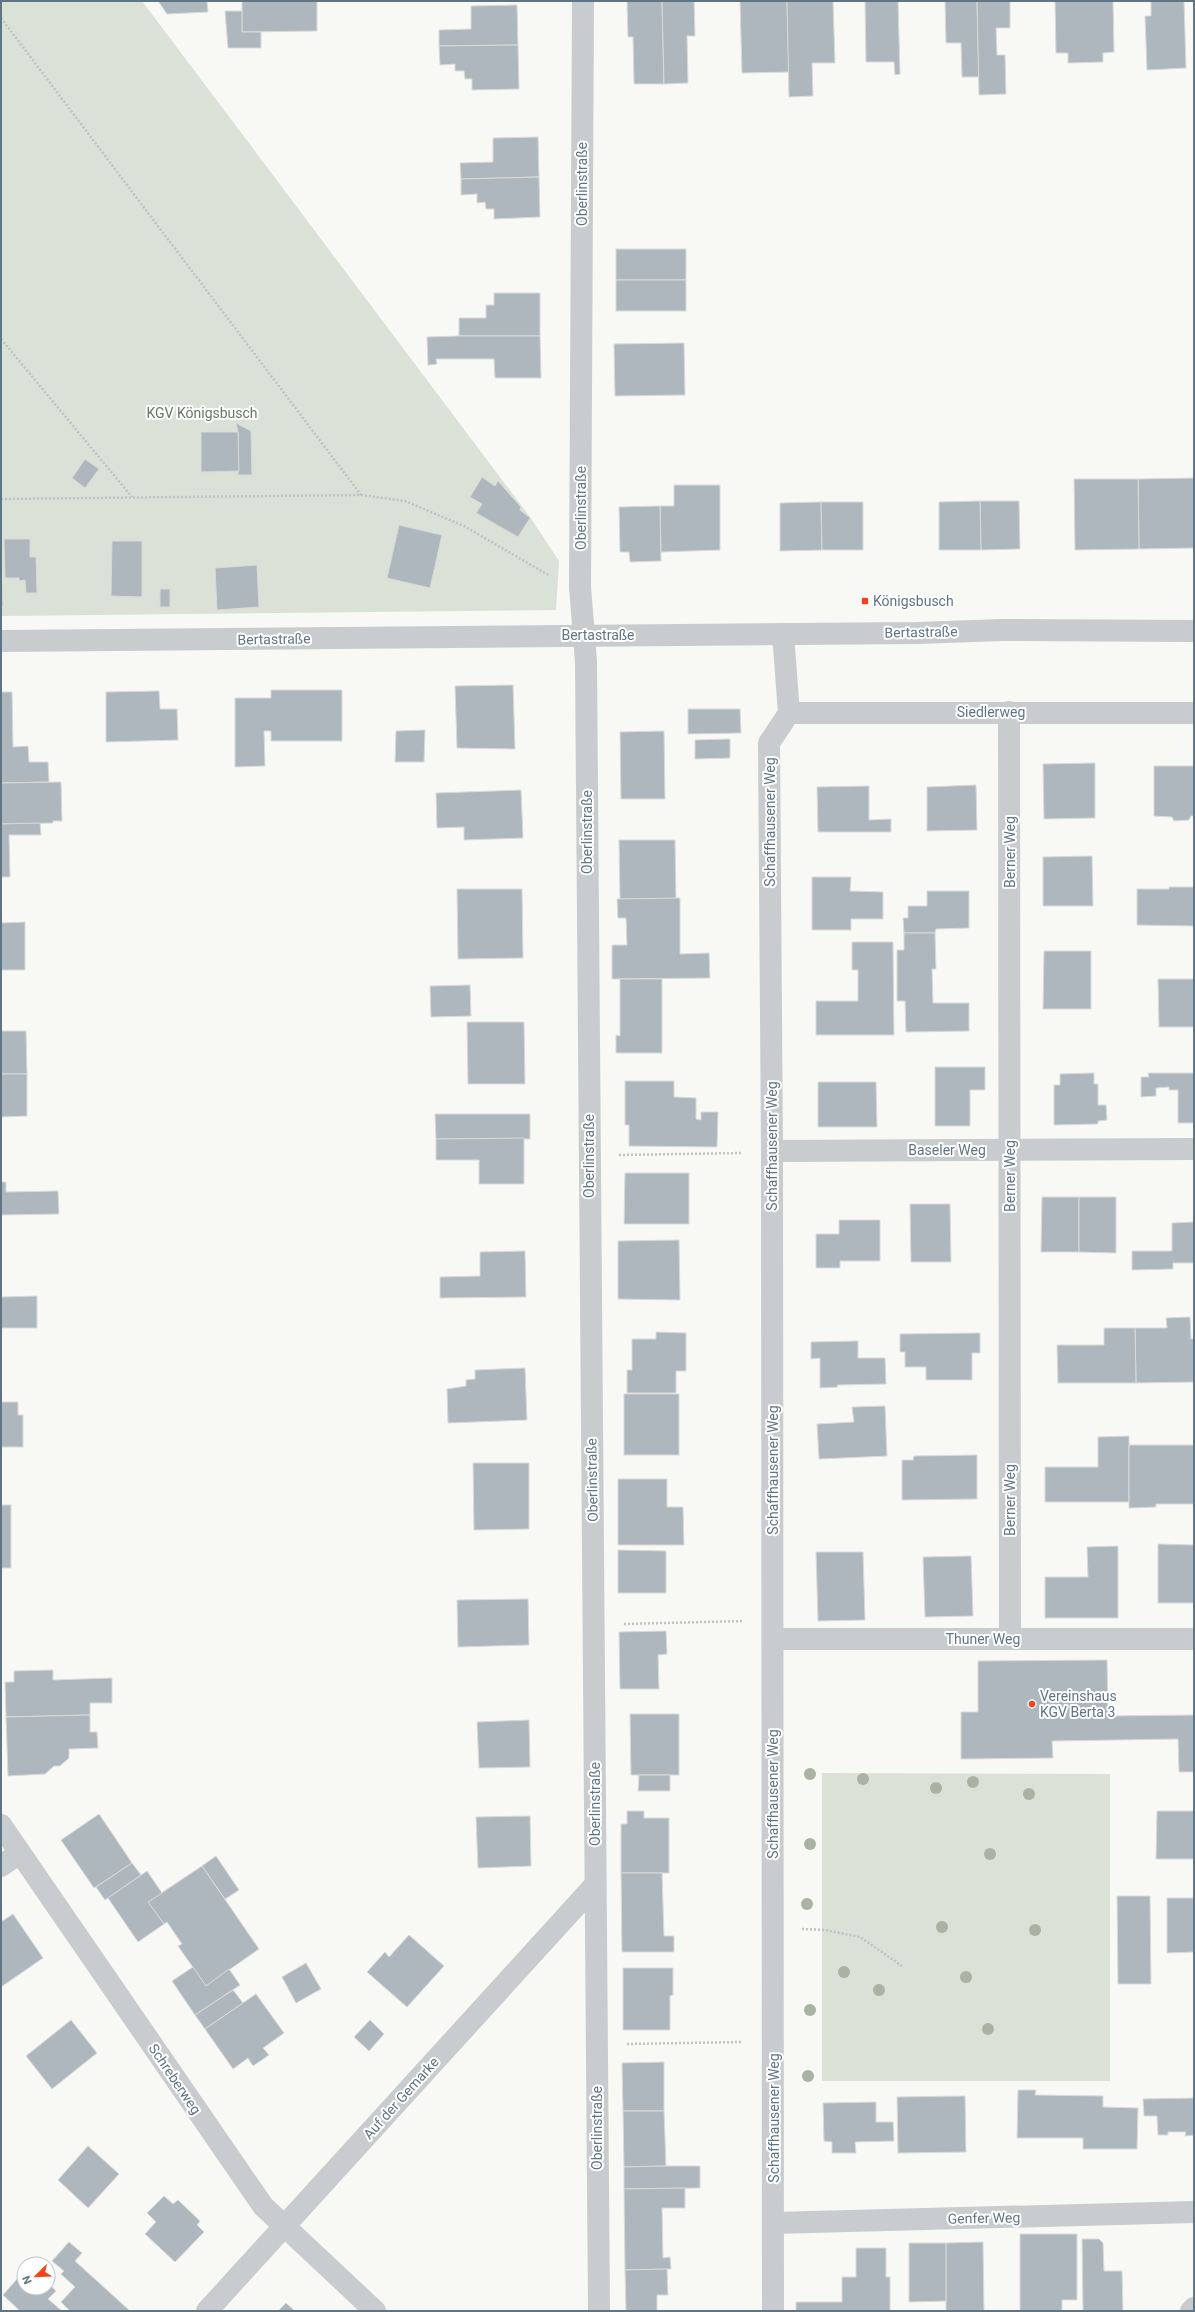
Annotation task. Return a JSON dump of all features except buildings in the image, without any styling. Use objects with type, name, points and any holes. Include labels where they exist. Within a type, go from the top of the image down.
[{"type":"street","name":"Oberlinstraße","points":[[583,1],[580,589],[584,636],[599,2311]]},
{"type":"street","name":"Bertastraße","points":[[1,641],[917,633],[1002,630],[1194,631]]},
{"type":"street","points":[[783,634],[789,712]]},
{"type":"street","name":"Siedlerweg","points":[[789,712],[1194,713]]},
{"type":"street","name":"Schaffhausener Weg","points":[[773,2311],[774,2043],[772,1151],[769,743],[789,712]]},
{"type":"street","name":"Berner Weg","points":[[1009,712],[1010,1639]]},
{"type":"street","name":"Baseler Weg","points":[[772,1151],[1194,1149]]},
{"type":"street","name":"Thuner Weg","points":[[773,1630],[1010,1639],[1194,1639]]},
{"type":"street","name":"Schreberweg","points":[[1,1825],[263,2206],[375,2311]]},
{"type":"street","points":[[1,1866],[20,1853]]},
{"type":"street","name":"Auf der Gemarke","points":[[207,2311],[595,1885]]},
{"type":"street","name":"Genfer Weg","points":[[774,2223],[1194,2212]]},
{"type":"street","points":[[1191,2311],[1194,2308]]},
{"type":"path","points":[[1,18],[361,495]]},
{"type":"path","points":[[1,339],[132,498]]},
{"type":"path","points":[[1,499],[361,495],[405,501],[464,526],[551,577]]},
{"type":"path","points":[[589,1155],[731,1154],[772,1151]]},
{"type":"path","points":[[594,1624],[773,1630]]},
{"type":"path","points":[[773,1927],[825,1930],[860,1937],[902,1966]]},
{"type":"path","points":[[597,2042],[615,2044],[774,2043]]},
{"type":"green space","name":"KGV Königsbusch","points":[[1,1],[142,1],[530,517],[559,561],[556,610],[1,616]]},
{"type":"green space","points":[[822,1773],[1110,1774],[1110,2081],[822,2081]]},
{"type":"place","name":"Königsbusch","points":[[865,601]]},
{"type":"place","name":"Vereinshaus KGV Berta 3","points":[[1032,1704]]}]
